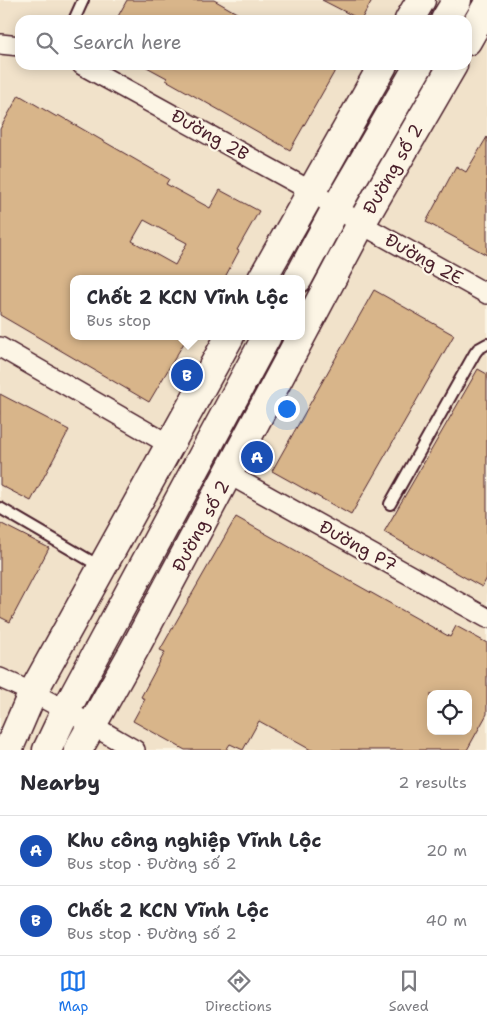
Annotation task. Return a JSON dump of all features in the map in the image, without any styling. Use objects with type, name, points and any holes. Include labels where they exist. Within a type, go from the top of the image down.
[{"type":"main road","points":[[412,15],[421,0]]},
{"type":"main road","points":[[448,15],[457,0]]},
{"type":"main road","points":[[472,32],[487,6]]},
{"type":"main road","points":[[264,275],[380,70]]},
{"type":"main road","name":"Đường số 2","points":[[300,275],[336,208],[416,70]]},
{"type":"main road","name":"Đường số 2","points":[[305,329],[361,224],[450,70]]},
{"type":"main road","points":[[8,750],[33,692],[228,340]]},
{"type":"main road","name":"Đường số 2","points":[[48,750],[66,710],[265,340]]},
{"type":"main road","name":"Đường số 2","points":[[78,750],[134,650],[299,340]]},
{"type":"street","points":[[0,44],[15,46]]},
{"type":"street","name":"Đường 2B","points":[[91,70],[311,191],[336,208]]},
{"type":"street","name":"Đường 2E","points":[[336,208],[361,224],[487,294]]},
{"type":"street","points":[[0,347],[170,445]]},
{"type":"street","name":"Đường P7","points":[[228,474],[487,618]]},
{"type":"street","points":[[0,678],[33,692],[135,750]]},
{"type":"lane","points":[[76,15],[83,0]]},
{"type":"lane","points":[[390,504],[475,353],[487,344]]},
{"type":"lane","points":[[0,508],[102,568]]},
{"type":"shaded area","points":[[0,0],[487,0],[487,750],[0,750]]},
{"type":"building","points":[[127,0],[214,0],[240,15],[119,15]]},
{"type":"building","points":[[322,0],[372,0],[364,15],[351,15]]},
{"type":"building","points":[[152,70],[335,70],[290,150],[166,80],[167,78]]},
{"type":"building","points":[[19,95],[57,117],[58,115],[169,179],[166,184],[210,208],[220,190],[259,211],[237,250],[239,251],[226,275],[70,275],[70,340],[186,340],[149,402],[0,315],[0,129]],"holes":[[[144,220],[187,243],[175,265],[132,241]]]},
{"type":"building","points":[[487,137],[487,255],[426,222],[456,166],[466,172]]},
{"type":"building","points":[[374,290],[454,335],[351,515],[272,471]]},
{"type":"building","points":[[478,369],[487,374],[487,578],[482,587],[384,532]]},
{"type":"building","points":[[0,394],[69,430],[31,501],[0,485]]},
{"type":"building","points":[[236,517],[450,637],[456,626],[487,643],[487,714],[467,750],[311,750],[259,721],[243,750],[230,744],[226,750],[185,750],[133,721],[145,699],[141,697],[165,652],[160,650]]},
{"type":"building","points":[[0,523],[49,548],[10,622],[0,617]]},
{"type":"place","name":"Chốt 2 KCN Vĩnh Lộc","points":[[187,375]]},
{"type":"place","name":"Khu công nghiệp Vĩnh Lộc","points":[[257,457]]}]
